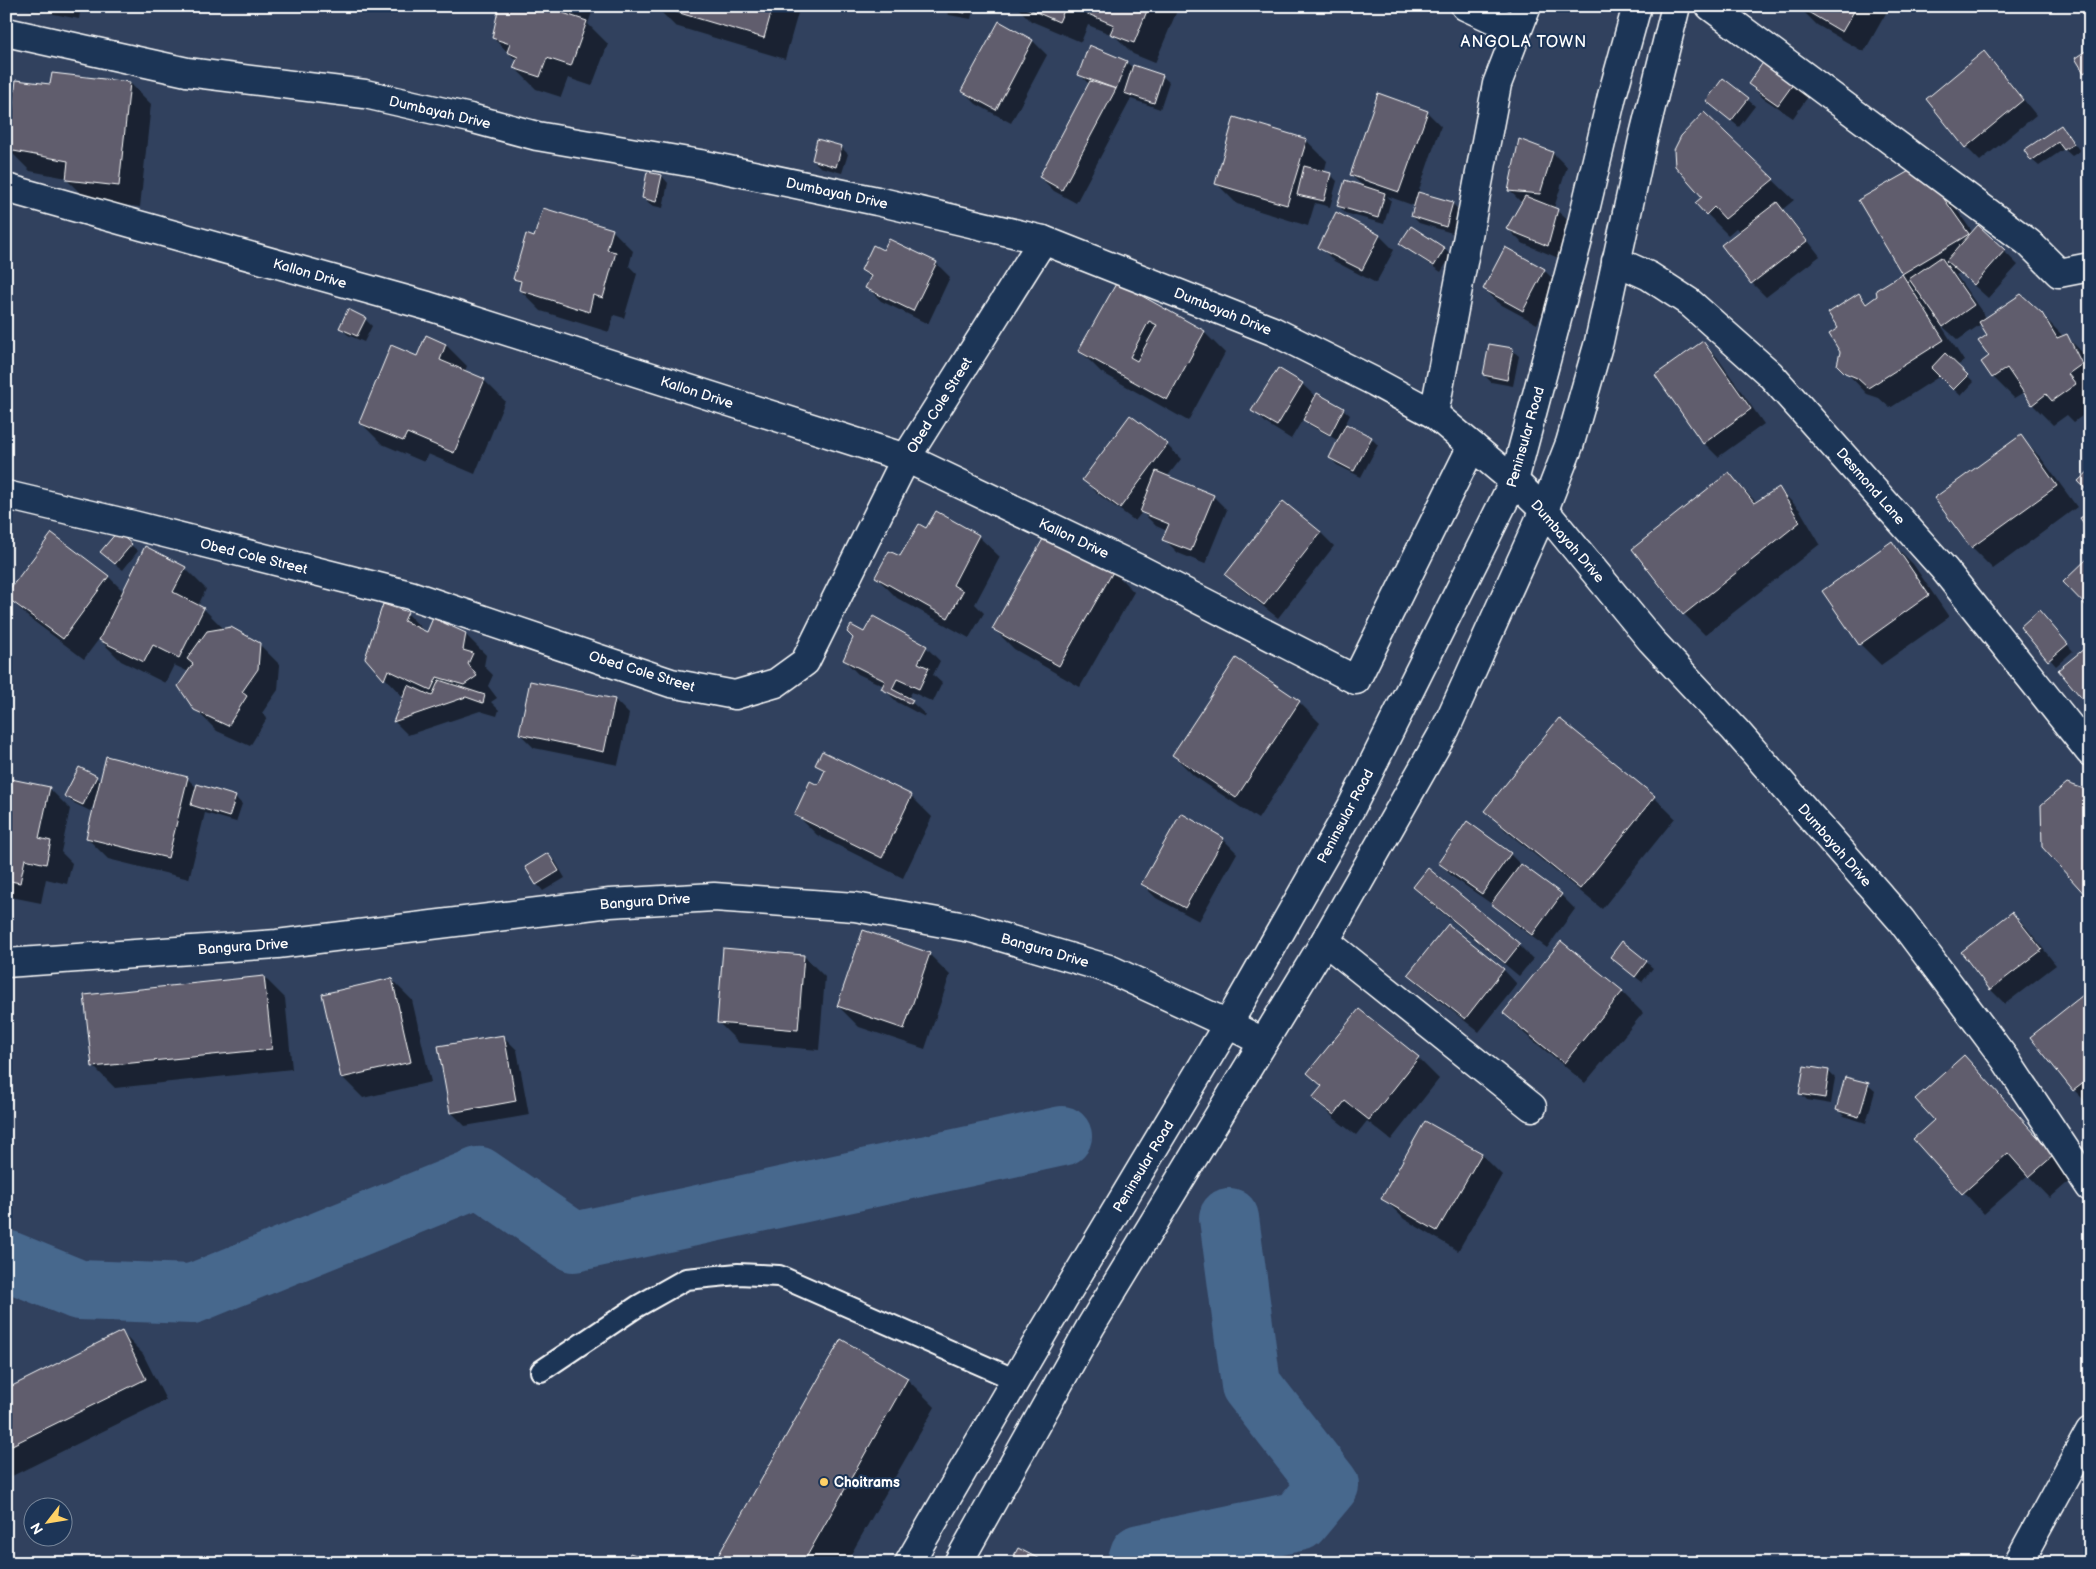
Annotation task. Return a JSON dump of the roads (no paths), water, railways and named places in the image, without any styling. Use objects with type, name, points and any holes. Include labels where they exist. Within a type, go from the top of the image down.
[{"type":"street","points":[[1434,414],[1497,84],[1522,18],[1466,6]]},
{"type":"street","name":"Peninsular Road","points":[[908,1563],[1228,1024],[1351,808],[1514,481],[1578,240],[1612,96],[1637,6]]},
{"type":"street","points":[[958,1563],[1091,1326],[1325,941],[1446,728],[1544,510],[1570,443],[1599,342],[1643,139],[1676,6]]},
{"type":"street","points":[[1710,6],[2029,243],[2059,274],[2090,267]]},
{"type":"street","name":"Dumbayah Drive","points":[[6,32],[187,72],[365,94],[537,136],[700,164],[877,200],[1043,240],[1274,331],[1434,414],[1514,481],[1544,510],[1651,640],[1735,730],[1901,920],[2005,1059],[2090,1187]]},
{"type":"street","name":"Kallon Drive","points":[[6,188],[428,306],[906,458],[1141,570],[1356,680],[1472,446]]},
{"type":"street","name":"Obed Cole Street","points":[[6,495],[410,595],[671,683],[735,695],[776,684],[805,662],[906,458],[1043,240]]},
{"type":"street","name":"Desmond Lane","points":[[1616,261],[1649,276],[1689,302],[1770,374],[1944,569],[2090,752]]},
{"type":"street","name":"Bangura Drive","points":[[6,963],[277,944],[610,903],[714,897],[855,906],[971,928],[1109,969],[1263,1042]]},
{"type":"street","points":[[1325,941],[1532,1107]]},
{"type":"street","points":[[2018,1563],[2090,1431]]},
{"type":"lane","points":[[542,1371],[638,1306],[686,1279],[738,1274],[779,1276],[1016,1380]]},
{"type":"waterway","points":[[6,1260],[79,1290],[192,1294],[479,1177],[574,1242],[1062,1136]]},
{"type":"waterway","points":[[1137,1563],[1140,1554],[1299,1521],[1329,1485],[1251,1385],[1229,1218]]},
{"type":"place","name":"Choitrams","points":[[824,1482]]},
{"type":"district","name":"ANGOLA TOWN","points":[[1524,41]]}]
